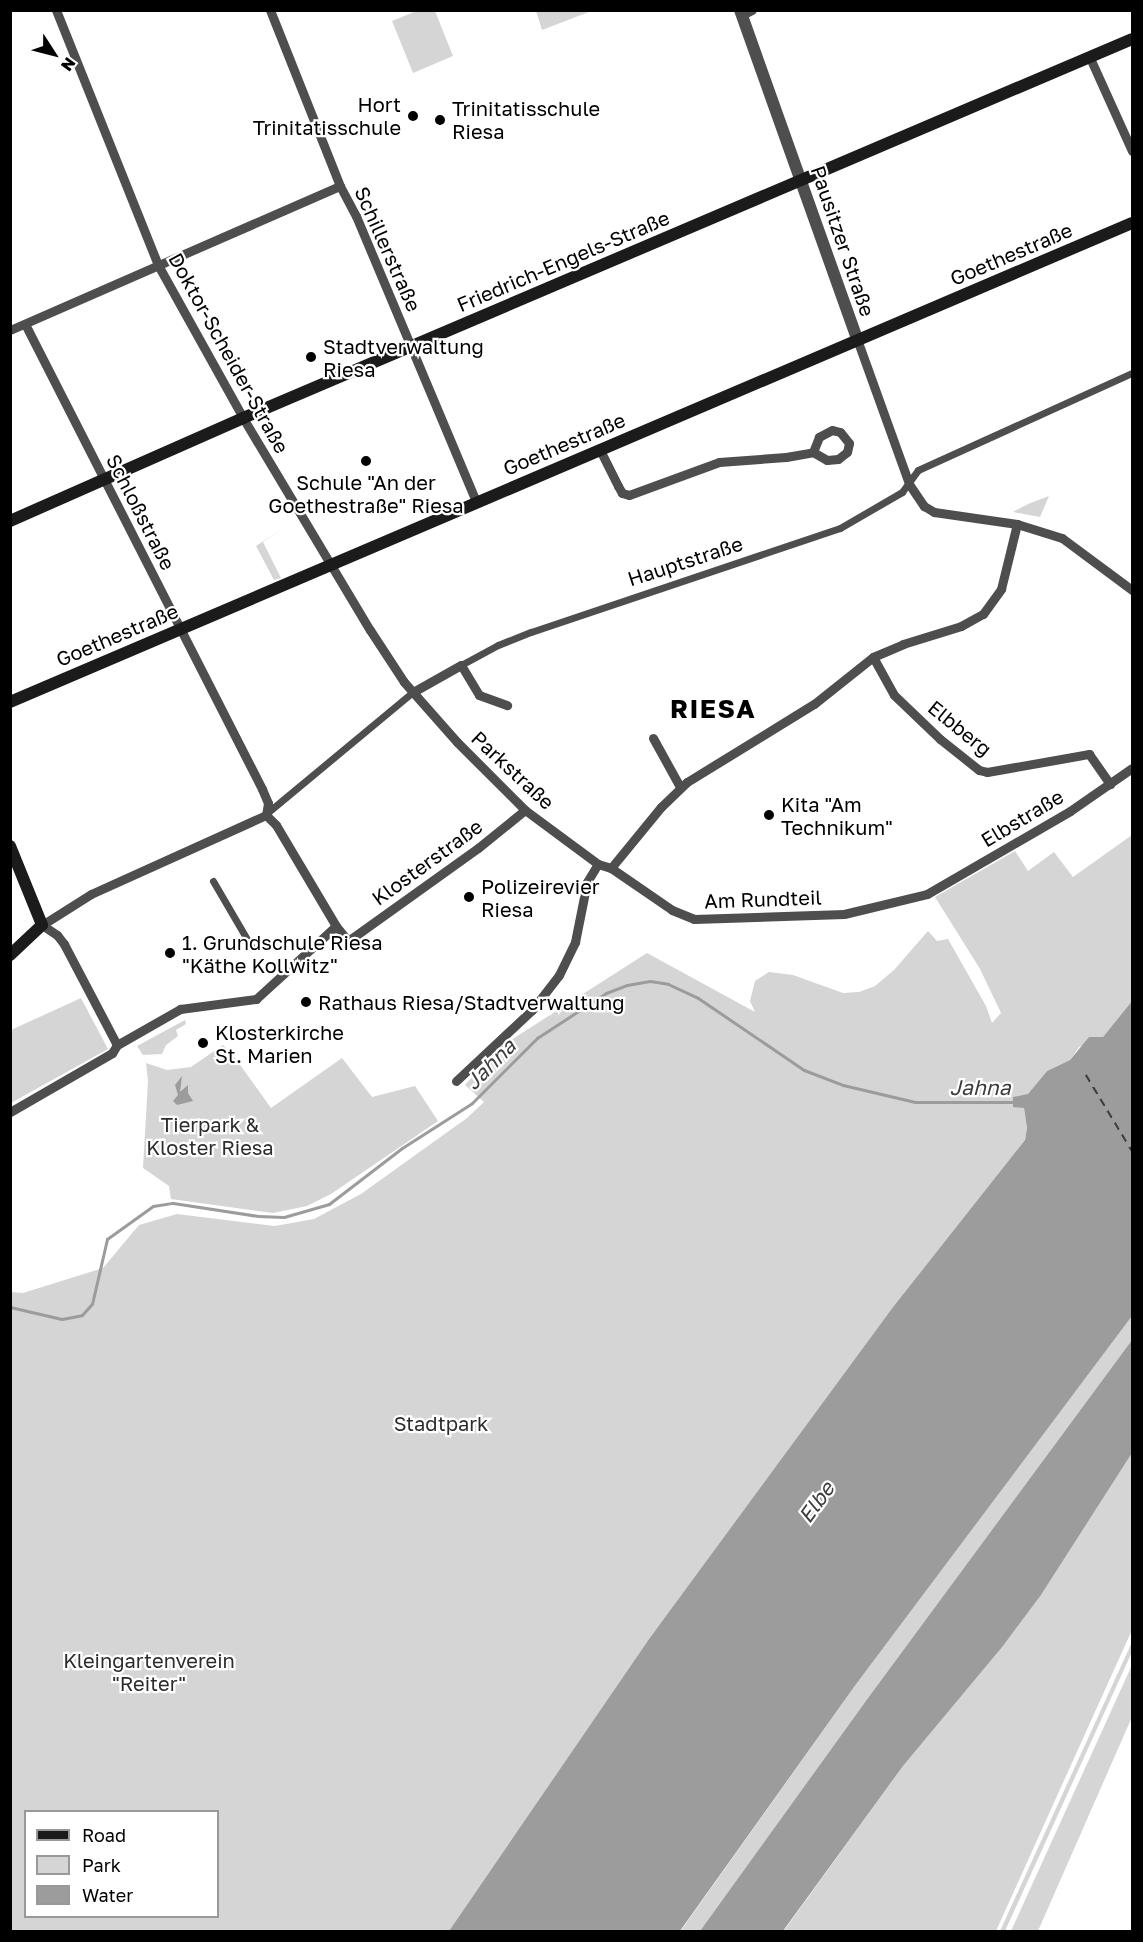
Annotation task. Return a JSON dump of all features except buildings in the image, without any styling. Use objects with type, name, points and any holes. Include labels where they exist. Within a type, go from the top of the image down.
[{"type":"main road","name":"Friedrich-Engels-Straße","points":[[10,521],[243,418],[1132,39]]},
{"type":"main road","name":"Goethestraße","points":[[10,702],[476,501],[858,342],[1132,223]]},
{"type":"main road","points":[[10,846],[42,926],[10,956]]},
{"type":"street","name":"Doktor-Scheider-Straße","points":[[56,10],[158,265],[243,418],[370,630],[413,693]]},
{"type":"street","name":"Schillerstraße","points":[[270,10],[340,186],[356,216],[476,501]]},
{"type":"street","name":"Pausitzer Straße","points":[[745,12],[858,342],[909,484],[920,501],[934,512],[1017,524],[1072,543],[1132,590]]},
{"type":"street","points":[[1090,57],[1132,151]]},
{"type":"street","points":[[10,330],[340,186]]},
{"type":"street","name":"Schloßstraße","points":[[25,324],[262,789],[268,803],[266,815]]},
{"type":"street","name":"Hauptstraße","points":[[266,815],[274,806],[413,693],[498,645],[840,528],[902,492],[918,470],[1132,373]]},
{"type":"street","points":[[600,450],[622,493],[629,495],[636,495],[719,462],[786,457],[813,452]]},
{"type":"street","points":[[611,868],[680,787],[814,704],[873,657],[903,644],[961,626],[983,614],[1001,589],[1017,524]]},
{"type":"street","name":"Elbberg","points":[[873,657],[894,695],[940,739],[979,770],[987,772],[1089,754],[1110,784]]},
{"type":"street","points":[[461,665],[479,695],[507,705]]},
{"type":"street","name":"Parkstraße","points":[[413,693],[525,810],[598,864],[611,868]]},
{"type":"street","points":[[652,738],[680,787]]},
{"type":"street","name":"Elbstraße","points":[[927,894],[1070,812],[1132,768]]},
{"type":"street","name":"Klosterstraße","points":[[336,926],[348,941],[478,848],[525,810]]},
{"type":"street","points":[[10,1112],[112,1053],[117,1045],[180,1009],[256,999],[336,926],[276,825],[266,815],[91,894],[42,926],[64,944],[117,1045]]},
{"type":"street","points":[[456,1082],[532,1010],[553,985],[575,942],[587,882],[598,864]]},
{"type":"street","name":"Am Rundteil","points":[[611,868],[672,910],[694,919],[844,914],[927,894]]},
{"type":"street","points":[[213,881],[251,946]]},
{"type":"green space","points":[[419,10],[435,11],[453,56],[413,73],[392,21]]},
{"type":"green space","points":[[536,10],[594,10],[542,30],[536,11]]},
{"type":"green space","points":[[1049,496],[1040,517],[1013,512],[1028,504]]},
{"type":"green space","points":[[282,529],[263,542],[281,578],[274,580],[256,546]]},
{"type":"green space","points":[[1132,835],[1132,1001],[1103,1037],[1079,1047],[1070,1060],[1047,1071],[1028,1094],[1024,1108],[1027,1128],[1025,1140],[893,1307],[649,1639],[449,1931],[11,1931],[11,1292],[23,1293],[103,1268],[139,1225],[177,1214],[275,1226],[314,1219],[361,1194],[467,1118],[484,1102],[465,1085],[500,1047],[647,953],[755,1012],[750,1001],[755,981],[769,972],[793,975],[843,993],[859,992],[875,986],[894,970],[928,931],[937,941],[948,939],[986,1006],[992,1023],[1001,1013],[980,969],[935,897],[1015,851],[1028,871],[1054,852],[1073,877]]},
{"type":"green space","points":[[81,998],[108,1049],[11,1103],[11,1030]]},
{"type":"green space","points":[[185,1020],[186,1024],[176,1030],[178,1036],[166,1045],[162,1054],[143,1055],[137,1046]]},
{"type":"green space","name":"Tierpark & Kloster Riesa","points":[[223,1045],[233,1055],[271,1108],[342,1058],[372,1097],[415,1086],[438,1121],[331,1194],[307,1206],[273,1213],[171,1199],[169,1186],[143,1168],[148,1081],[146,1063],[167,1070],[191,1067]]},
{"type":"green space","points":[[1132,1316],[1132,1340],[868,1698],[700,1931],[680,1932],[854,1687]]},
{"type":"green space","points":[[1132,1453],[1132,1630],[996,1931],[783,1932],[903,1766],[1003,1646],[1041,1595]]},
{"type":"green space","points":[[1132,1642],[1132,1652],[1005,1931],[1000,1931]]},
{"type":"green space","points":[[1132,1665],[1132,1717],[1038,1931],[1011,1931]]},
{"type":"water","name":"Elbe","points":[[1132,1001],[1132,1316],[854,1687],[680,1931],[449,1931],[649,1639],[893,1307],[1025,1140],[1027,1128],[1024,1108],[1013,1107],[1013,1097],[1028,1094],[1047,1071],[1070,1060],[1089,1037],[1103,1037]]},
{"type":"water","points":[[182,1076],[180,1092],[188,1085],[188,1093],[193,1101],[177,1105],[173,1101],[178,1095],[175,1085]]},
{"type":"water","points":[[1132,1340],[1132,1453],[1041,1595],[1003,1646],[903,1766],[783,1931],[700,1931],[868,1698]]},
{"type":"waterway","name":"Jahna","points":[[10,1307],[62,1319],[82,1315],[92,1304],[107,1239],[153,1206],[173,1203],[258,1216],[284,1217],[329,1204],[402,1148],[472,1103],[537,1038],[606,993],[627,985],[650,981],[668,984],[698,998],[804,1070],[843,1085],[915,1102],[1017,1102]]},
{"type":"ferry route","points":[[1086,1075],[1132,1151]]},
{"type":"place","name":"Hort Trinitatisschule","points":[[413,116]]},
{"type":"place","name":"Trinitatisschule Riesa","points":[[440,120]]},
{"type":"place","name":"Stadtverwaltung Riesa","points":[[311,357]]},
{"type":"place","name":"Schule \"An der Goethestraße\" Riesa","points":[[366,461]]},
{"type":"place","name":"Kita \"Am Technikum\"","points":[[769,815]]},
{"type":"place","name":"Polizeirevier Riesa","points":[[469,897]]},
{"type":"place","name":"1. Grundschule Riesa \"Käthe Kollwitz\"","points":[[170,953]]},
{"type":"place","name":"Rathaus Riesa/Stadtverwaltung","points":[[306,1002]]},
{"type":"place","name":"Klosterkirche St. Marien","points":[[203,1043]]},
{"type":"district","name":"RIESA","points":[[713,709]]},
{"type":"park label","name":"Stadtpark","points":[[441,1423]]},
{"type":"park label","name":"Kleingartenverein \"Reiter\"","points":[[149,1672]]}]
